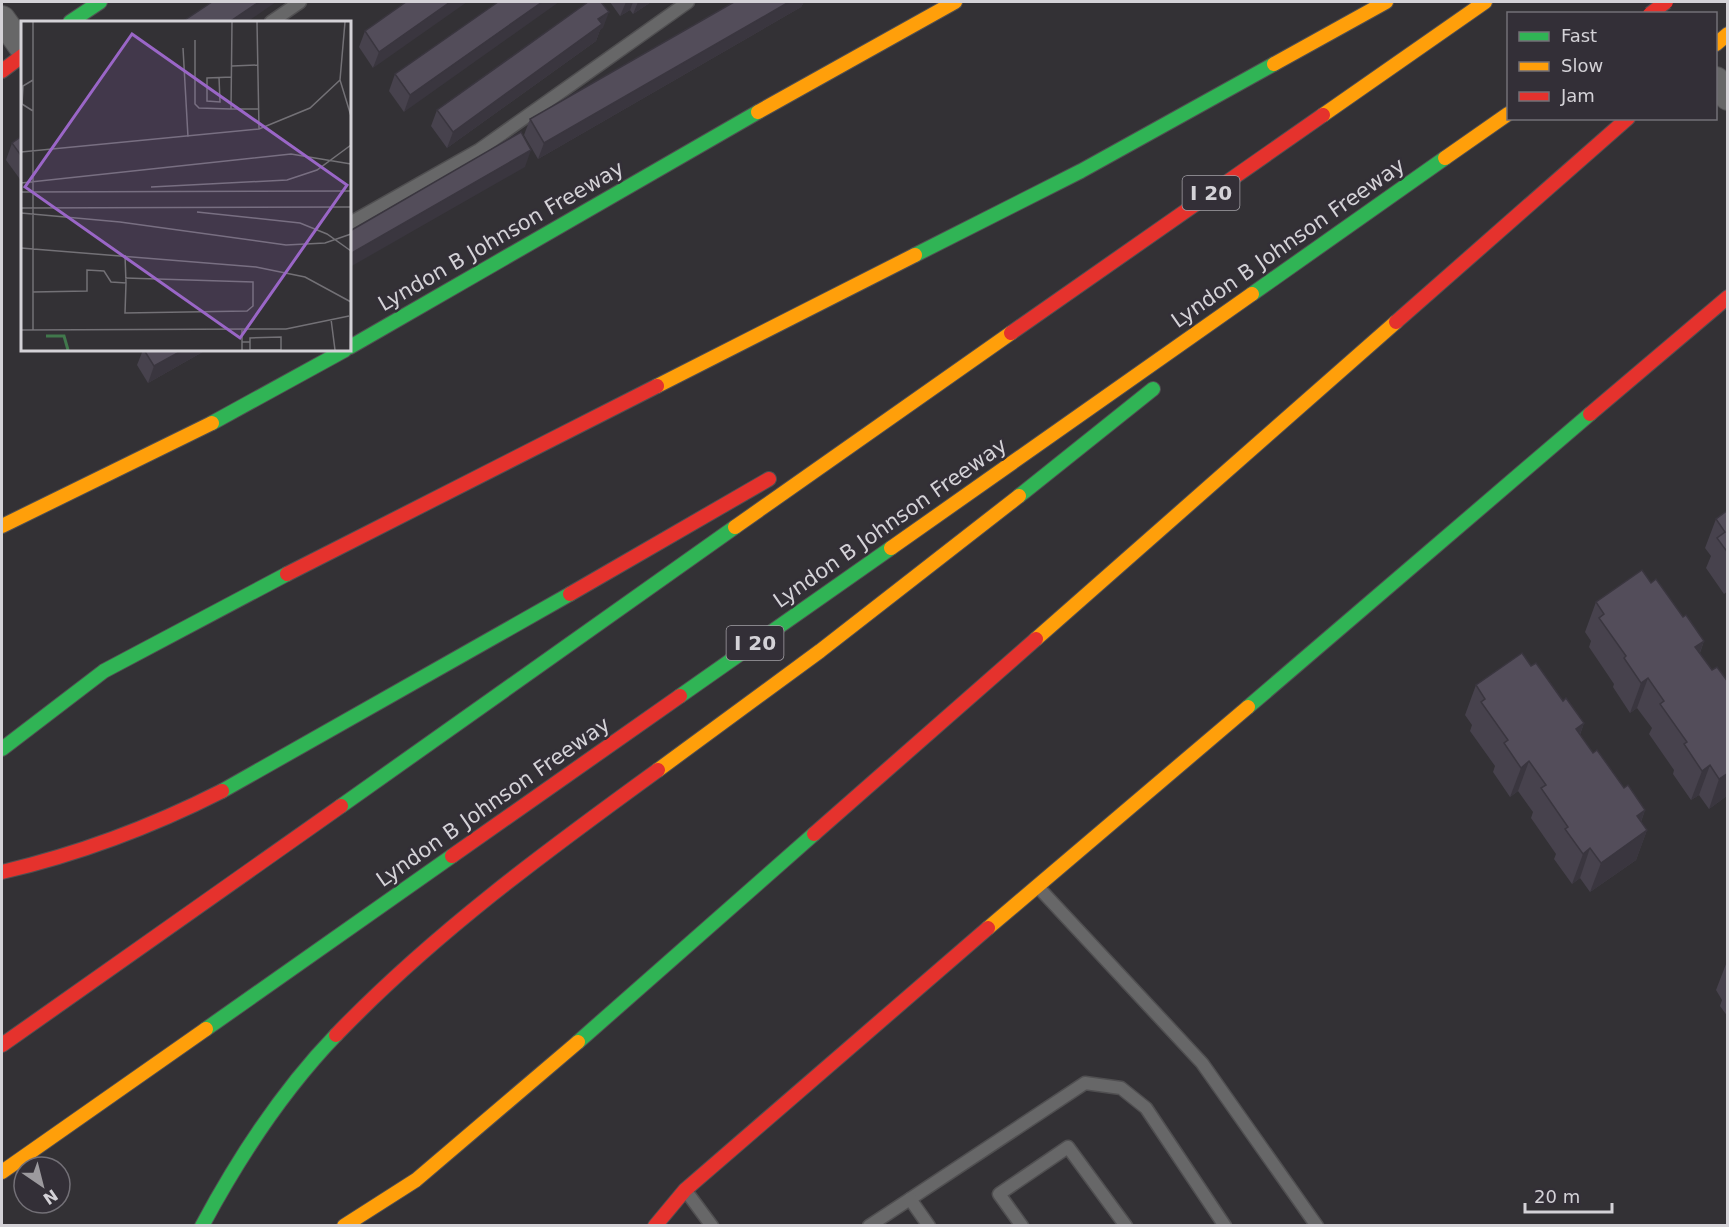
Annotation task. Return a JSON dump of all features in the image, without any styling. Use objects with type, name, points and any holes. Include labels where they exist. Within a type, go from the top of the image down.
[{"type":"main road","points":[[72,21],[100,2]]},
{"type":"main road","name":"Lyndon B Johnson Freeway","points":[[351,346],[471,280],[853,57],[931,7],[955,2]]},
{"type":"main road","points":[[2,749],[104,671],[188,624],[1081,171],[1386,2]]},
{"type":"main road","name":"I 20","points":[[2,1045],[937,384],[1485,2]]},
{"type":"main road","points":[[1653,12],[1666,2]]},
{"type":"main road","points":[[2,71],[21,57]]},
{"type":"main road","name":"Lyndon B Johnson Freeway","points":[[2,1172],[1507,115]]},
{"type":"main road","points":[[344,1226],[416,1180],[474,1132],[1626,120]]},
{"type":"main road","points":[[1245,317],[1452,154]]},
{"type":"main road","points":[[655,1226],[685,1190],[1036,885],[1728,297]]},
{"type":"main road","points":[[2,526],[179,441],[343,351]]},
{"type":"main road","points":[[813,454],[937,384]]},
{"type":"main road","points":[[202,1226],[217,1194],[255,1132],[296,1077],[342,1026],[458,921],[547,851],[821,650],[1160,384]]},
{"type":"main road","points":[[2,872],[110,842],[187,809],[410,687],[783,471]]},
{"type":"street","points":[[2,19],[21,46]]},
{"type":"street","points":[[1717,82],[1728,98]]},
{"type":"lane","points":[[272,21],[300,2]]},
{"type":"lane","points":[[351,222],[478,150],[688,2]]},
{"type":"lane","points":[[1036,885],[1202,1063],[1317,1226]]},
{"type":"lane","points":[[869,1226],[1085,1083],[1120,1088],[1146,1108],[1225,1226]]},
{"type":"lane","points":[[1022,1226],[999,1194],[1068,1147],[1126,1226]]},
{"type":"lane","points":[[685,1190],[712,1226]]},
{"type":"lane","points":[[910,1199],[928,1226]]},
{"type":"building","points":[[212,2],[259,2],[230,21],[184,21]]},
{"type":"building","points":[[406,2],[450,2],[379,52],[365,31]]},
{"type":"building","points":[[498,2],[542,2],[410,95],[395,74]]},
{"type":"building","points":[[588,2],[601,2],[609,12],[598,19],[602,24],[453,132],[437,110]]},
{"type":"building","points":[[734,2],[789,2],[544,143],[530,119]]},
{"type":"building","points":[[521,132],[531,150],[351,253],[351,230]]},
{"type":"building","points":[[21,137],[21,156],[12,143]]},
{"type":"building","points":[[145,351],[181,351],[154,366]]},
{"type":"building","points":[[1728,510],[1728,553],[1717,538],[1725,532],[1716,519]]},
{"type":"building","points":[[1642,570],[1651,583],[1656,579],[1683,617],[1686,615],[1704,641],[1695,647],[1712,670],[1717,667],[1728,682],[1728,773],[1719,779],[1710,765],[1702,771],[1684,744],[1687,742],[1660,704],[1664,701],[1648,678],[1641,683],[1624,658],[1626,656],[1599,618],[1604,614],[1596,602]]},
{"type":"building","points":[[1522,653],[1531,666],[1536,663],[1563,701],[1566,698],[1584,723],[1576,729],[1593,753],[1597,750],[1624,788],[1628,785],[1645,810],[1637,816],[1647,830],[1601,863],[1590,848],[1583,854],[1565,829],[1568,827],[1541,788],[1546,785],[1529,761],[1521,768],[1504,743],[1508,740],[1481,702],[1485,699],[1476,685]]},
{"type":"traffic: fast","points":[[72,21],[100,2]]},
{"type":"traffic: fast","points":[[915,255],[1081,171],[1274,64]]},
{"type":"traffic: fast","points":[[351,346],[758,112]]},
{"type":"traffic: fast","points":[[1252,294],[1445,158]]},
{"type":"traffic: fast","points":[[212,423],[343,351]]},
{"type":"traffic: fast","points":[[1019,496],[1153,389]]},
{"type":"traffic: fast","points":[[1248,707],[1590,414]]},
{"type":"traffic: fast","points":[[341,806],[735,527]]},
{"type":"traffic: fast","points":[[680,696],[891,548]]},
{"type":"traffic: fast","points":[[2,749],[104,671],[287,574]]},
{"type":"traffic: fast","points":[[222,791],[570,594]]},
{"type":"traffic: fast","points":[[578,1042],[814,834]]},
{"type":"traffic: fast","points":[[206,1029],[452,856]]},
{"type":"traffic: fast","points":[[202,1226],[262,1126],[297,1079],[336,1035]]},
{"type":"traffic: slow","points":[[758,112],[955,2]]},
{"type":"traffic: slow","points":[[1274,64],[1386,2]]},
{"type":"traffic: slow","points":[[1323,115],[1485,2]]},
{"type":"traffic: slow","points":[[1717,43],[1728,34]]},
{"type":"traffic: slow","points":[[1445,158],[1507,115]]},
{"type":"traffic: slow","points":[[657,386],[915,255]]},
{"type":"traffic: slow","points":[[891,548],[1252,294]]},
{"type":"traffic: slow","points":[[1036,639],[1396,322]]},
{"type":"traffic: slow","points":[[735,527],[1011,333]]},
{"type":"traffic: slow","points":[[2,526],[212,423]]},
{"type":"traffic: slow","points":[[658,770],[820,651],[1019,496]]},
{"type":"traffic: slow","points":[[988,928],[1248,707]]},
{"type":"traffic: slow","points":[[2,1172],[206,1029]]},
{"type":"traffic: slow","points":[[344,1226],[416,1180],[578,1042]]},
{"type":"traffic: jam","points":[[1653,12],[1666,2]]},
{"type":"traffic: jam","points":[[2,71],[21,57]]},
{"type":"traffic: jam","points":[[1011,333],[1323,115]]},
{"type":"traffic: jam","points":[[1396,322],[1626,120]]},
{"type":"traffic: jam","points":[[1590,414],[1728,297]]},
{"type":"traffic: jam","points":[[287,574],[657,386]]},
{"type":"traffic: jam","points":[[570,594],[769,479]]},
{"type":"traffic: jam","points":[[814,834],[1036,639]]},
{"type":"traffic: jam","points":[[452,856],[680,696]]},
{"type":"traffic: jam","points":[[336,1035],[411,963],[491,895],[658,770]]},
{"type":"traffic: jam","points":[[2,872],[87,848],[168,816],[222,791]]},
{"type":"traffic: jam","points":[[2,1045],[341,806]]},
{"type":"traffic: jam","points":[[655,1226],[685,1190],[988,928]]}]
